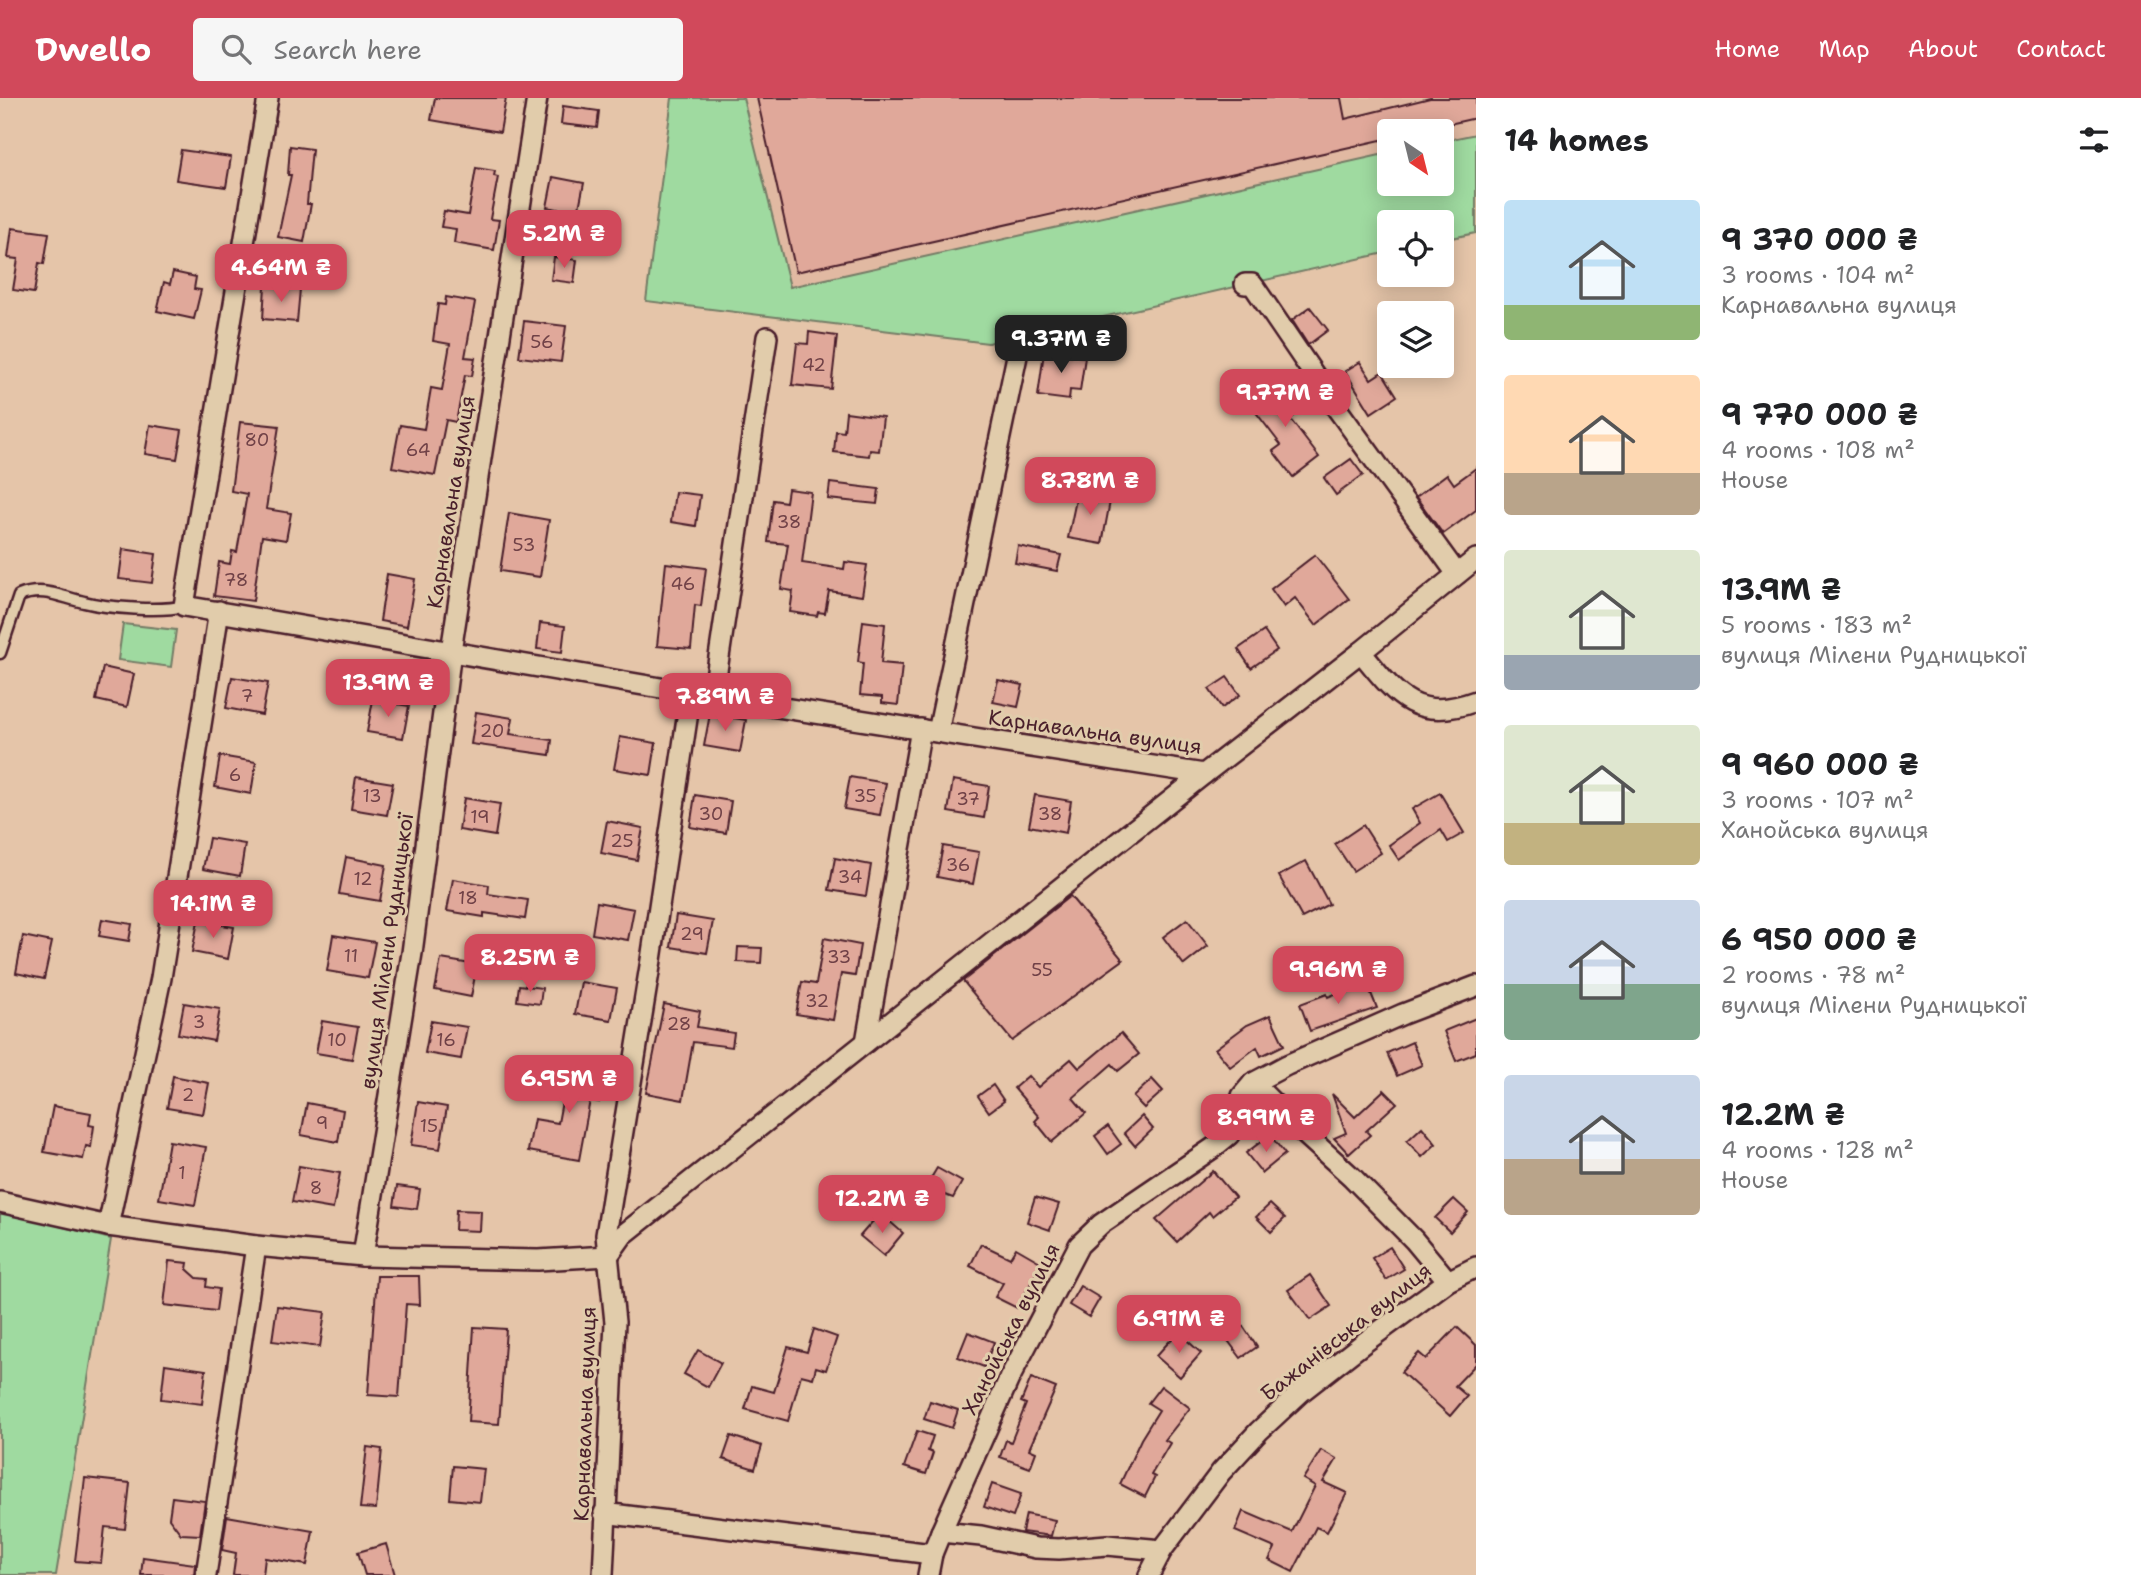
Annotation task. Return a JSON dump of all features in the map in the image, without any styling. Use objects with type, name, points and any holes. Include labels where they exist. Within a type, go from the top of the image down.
[{"type":"street","points":[[268,98],[184,606],[451,651]]},
{"type":"street","name":"Карнавальна вулиця","points":[[537,98],[451,651],[713,696],[1204,774],[1476,559]]},
{"type":"street","points":[[1245,285],[1252,284],[1255,288],[1338,410],[1457,574]]},
{"type":"street","points":[[713,696],[767,337]]},
{"type":"street","points":[[866,1042],[929,731],[1017,356]]},
{"type":"street","points":[[107,1226],[161,978],[219,611]]},
{"type":"street","name":"вулиця Мілени Рудницької","points":[[363,1256],[412,953],[451,651]]},
{"type":"street","points":[[1361,652],[1399,697],[1408,701],[1438,708],[1460,707],[1476,701]]},
{"type":"street","points":[[608,1256],[607,1217],[651,960],[691,692]]},
{"type":"street","points":[[0,1202],[107,1226],[256,1246],[363,1256],[538,1261],[608,1256],[623,1236],[1204,774]]},
{"type":"street","points":[[1448,1281],[1414,1240],[1352,1177],[1297,1128],[1253,1083],[1403,1014],[1476,986]]},
{"type":"street","name":"Ханойська вулиця","points":[[928,1575],[941,1532],[1009,1379],[1079,1245],[1101,1223],[1229,1135],[1237,1119],[1242,1096],[1253,1083]]},
{"type":"street","points":[[206,1575],[256,1246]]},
{"type":"street","name":"Карнавальна вулиця","points":[[603,1575],[615,1322],[608,1256]]},
{"type":"street","name":"Бажанівська вулиця","points":[[1149,1575],[1162,1550],[1221,1472],[1259,1431],[1301,1392],[1448,1281],[1476,1267]]},
{"type":"street","points":[[604,1513],[932,1555]]},
{"type":"street","points":[[941,1532],[981,1536],[1036,1548],[1107,1545],[1162,1550]]},
{"type":"lane","points":[[0,653],[19,596],[29,591],[58,593],[84,603],[160,610],[184,606]]},
{"type":"shaded area","points":[[743,98],[1476,98],[1476,134],[1454,139],[1454,119],[1377,119],[1377,156],[789,287]]},
{"type":"green space","points":[[672,98],[743,98],[790,287],[1377,156],[1377,196],[1454,196],[1454,139],[1476,134],[1476,233],[1454,238],[1454,210],[1377,210],[1377,255],[988,343],[646,301]]},
{"type":"green space","points":[[123,624],[176,630],[171,667],[118,660]]},
{"type":"green space","points":[[0,1211],[111,1239],[56,1575],[0,1575]]},
{"type":"building","points":[[435,98],[506,98],[500,132],[431,120]]},
{"type":"building","points":[[757,98],[1341,98],[1345,119],[1430,98],[1476,98],[1476,118],[1454,123],[1454,119],[1377,119],[1377,141],[796,272]]},
{"type":"building","points":[[563,106],[599,111],[597,128],[561,124]]},
{"type":"building","points":[[290,146],[312,149],[307,204],[311,204],[304,242],[278,237],[291,175],[288,175]]},
{"type":"building","points":[[181,150],[231,157],[226,187],[176,180]]},
{"type":"building","points":[[476,168],[495,171],[494,176],[498,177],[490,219],[499,220],[494,250],[454,243],[456,229],[441,227],[444,211],[468,215]]},
{"type":"building","points":[[553,177],[584,183],[578,213],[547,207]]},
{"type":"building","points":[[12,228],[49,233],[44,264],[39,263],[34,293],[13,290],[18,259],[8,258]]},
{"type":"building","points":[[554,257],[577,260],[574,283],[551,280]]},
{"type":"building","points":[[173,272],[196,277],[194,289],[201,290],[194,319],[157,311],[164,282],[170,284]]},
{"type":"building","points":[[265,286],[300,289],[297,322],[263,319]]},
{"type":"building","points":[[446,297],[475,302],[465,357],[475,358],[472,376],[465,375],[456,422],[446,420],[435,475],[392,467],[400,425],[424,429],[431,388],[442,390],[450,344],[433,341],[438,304],[445,305]]},
{"type":"building","points":[[1310,307],[1328,330],[1308,345],[1292,320]]},
{"type":"building","points":[[524,321],[566,326],[561,362],[519,357]]},
{"type":"building","points":[[809,332],[837,336],[831,389],[792,385],[797,343],[808,344]]},
{"type":"building","points":[[1044,352],[1085,357],[1080,391],[1070,390],[1069,400],[1038,396]]},
{"type":"building","points":[[1360,362],[1371,379],[1377,375],[1377,378],[1386,378],[1397,396],[1371,413],[1345,371]]},
{"type":"building","points":[[1281,383],[1301,410],[1290,419],[1319,457],[1293,477],[1273,451],[1281,445],[1251,406]]},
{"type":"building","points":[[846,412],[883,417],[879,451],[870,450],[869,456],[834,452],[836,431],[844,432]]},
{"type":"building","points":[[240,422],[279,426],[266,509],[291,513],[286,540],[262,536],[253,601],[214,596],[219,562],[230,564],[232,551],[237,552],[247,494],[231,491]]},
{"type":"building","points":[[150,425],[182,430],[177,459],[145,454]]},
{"type":"building","points":[[1351,459],[1363,475],[1336,495],[1324,478]]},
{"type":"building","points":[[1476,468],[1476,510],[1443,534],[1416,497],[1447,474],[1454,484]]},
{"type":"building","points":[[830,483],[879,489],[877,504],[828,499]]},
{"type":"building","points":[[788,489],[811,492],[802,563],[844,569],[845,562],[867,565],[862,596],[829,591],[825,613],[818,612],[817,616],[790,612],[793,591],[781,589],[788,544],[768,542],[773,500],[786,502]]},
{"type":"building","points":[[1078,490],[1111,496],[1102,544],[1068,538]]},
{"type":"building","points":[[675,492],[700,495],[696,526],[671,522]]},
{"type":"building","points":[[509,513],[549,520],[540,577],[500,571]]},
{"type":"building","points":[[1018,546],[1061,555],[1057,571],[1015,563]]},
{"type":"building","points":[[123,549],[156,554],[152,583],[119,579]]},
{"type":"building","points":[[1315,555],[1349,599],[1316,625],[1295,598],[1284,607],[1271,589]]},
{"type":"building","points":[[666,563],[706,568],[701,606],[695,605],[691,649],[657,646]]},
{"type":"building","points":[[387,574],[415,579],[407,626],[380,621]]},
{"type":"building","points":[[863,621],[885,624],[881,663],[902,665],[898,705],[882,703],[882,697],[860,695],[863,663],[858,662]]},
{"type":"building","points":[[540,623],[565,626],[562,652],[537,649]]},
{"type":"building","points":[[1264,631],[1277,650],[1251,668],[1238,649]]},
{"type":"building","points":[[103,667],[134,674],[127,707],[96,700]]},
{"type":"building","points":[[232,677],[268,683],[262,715],[226,708]]},
{"type":"building","points":[[1227,677],[1240,695],[1222,708],[1209,689]]},
{"type":"building","points":[[998,680],[1023,685],[1018,707],[993,702]]},
{"type":"building","points":[[373,700],[409,706],[403,738],[367,732]]},
{"type":"building","points":[[476,712],[513,718],[510,734],[552,740],[550,755],[471,744]]},
{"type":"building","points":[[710,714],[746,720],[740,752],[704,746]]},
{"type":"building","points":[[620,737],[656,743],[651,775],[614,769]]},
{"type":"building","points":[[220,756],[256,762],[251,794],[215,787]]},
{"type":"building","points":[[356,777],[393,783],[387,815],[351,809]]},
{"type":"building","points":[[850,777],[886,783],[880,815],[844,809]]},
{"type":"building","points":[[953,780],[989,786],[984,818],[948,812]]},
{"type":"building","points":[[1440,793],[1464,833],[1448,842],[1441,830],[1399,860],[1389,845],[1420,823],[1412,809]]},
{"type":"building","points":[[695,795],[731,801],[726,833],[690,827]]},
{"type":"building","points":[[1035,795],[1071,801],[1066,833],[1029,826]]},
{"type":"building","points":[[464,798],[500,804],[495,836],[459,830]]},
{"type":"building","points":[[607,821],[643,828],[637,860],[601,853]]},
{"type":"building","points":[[1363,825],[1381,853],[1353,871],[1335,844]]},
{"type":"building","points":[[209,838],[245,844],[240,876],[203,869]]},
{"type":"building","points":[[943,846],[979,852],[973,884],[937,877]]},
{"type":"building","points":[[346,857],[386,865],[380,901],[339,894]]},
{"type":"building","points":[[835,858],[871,865],[866,896],[829,890]]},
{"type":"building","points":[[1306,861],[1329,904],[1302,918],[1279,876]]},
{"type":"building","points":[[453,879],[489,885],[488,894],[528,900],[525,919],[484,913],[484,917],[447,911]]},
{"type":"building","points":[[1070,896],[1123,960],[1012,1041],[963,981]]},
{"type":"building","points":[[597,902],[634,909],[628,940],[592,934]]},
{"type":"building","points":[[676,915],[713,921],[707,953],[671,947]]},
{"type":"building","points":[[102,919],[132,924],[129,941],[99,936]]},
{"type":"building","points":[[1187,919],[1208,946],[1184,965],[1163,937]]},
{"type":"building","points":[[198,921],[234,927],[228,959],[192,952]]},
{"type":"building","points":[[333,935],[375,942],[368,978],[327,971]]},
{"type":"building","points":[[23,936],[52,942],[44,979],[16,973]]},
{"type":"building","points":[[824,938],[860,945],[855,976],[841,974],[833,1020],[796,1014],[802,982],[816,984]]},
{"type":"building","points":[[738,947],[762,948],[761,963],[737,962]]},
{"type":"building","points":[[441,959],[477,965],[471,997],[435,990]]},
{"type":"building","points":[[1366,981],[1377,1008],[1310,1031],[1300,1004],[1327,994],[1328,997]]},
{"type":"building","points":[[581,982],[617,988],[611,1020],[575,1014]]},
{"type":"building","points":[[519,985],[542,988],[540,1004],[517,1001]]},
{"type":"building","points":[[184,1003],[220,1009],[214,1041],[178,1034]]},
{"type":"building","points":[[664,1004],[700,1011],[697,1027],[734,1033],[732,1047],[693,1042],[683,1100],[646,1093]]},
{"type":"building","points":[[1270,1015],[1284,1045],[1261,1056],[1257,1047],[1230,1067],[1215,1049],[1247,1025]]},
{"type":"building","points":[[1476,1018],[1476,1053],[1456,1061],[1444,1031]]},
{"type":"building","points":[[322,1021],[358,1027],[352,1059],[316,1053]]},
{"type":"building","points":[[431,1021],[467,1027],[461,1059],[425,1053]]},
{"type":"building","points":[[1121,1033],[1139,1054],[1118,1071],[1112,1064],[1073,1098],[1086,1113],[1052,1142],[1035,1121],[1039,1117],[1014,1088],[1028,1076],[1038,1087],[1071,1059],[1079,1068]]},
{"type":"building","points":[[1412,1042],[1422,1065],[1397,1076],[1387,1053]]},
{"type":"building","points":[[569,1064],[605,1070],[599,1102],[590,1100],[579,1160],[528,1151],[534,1119],[558,1123]]},
{"type":"building","points":[[173,1076],[209,1083],[203,1114],[167,1108]]},
{"type":"building","points":[[1152,1079],[1163,1091],[1144,1108],[1133,1097]]},
{"type":"building","points":[[993,1085],[1004,1101],[989,1112],[978,1096]]},
{"type":"building","points":[[1384,1090],[1397,1103],[1366,1131],[1370,1135],[1349,1154],[1334,1138],[1346,1133],[1332,1094],[1355,1117]]},
{"type":"building","points":[[418,1102],[447,1107],[440,1149],[411,1145]]},
{"type":"building","points":[[307,1103],[343,1110],[338,1142],[301,1135]]},
{"type":"building","points":[[53,1106],[91,1113],[89,1125],[94,1126],[91,1147],[86,1146],[83,1159],[44,1152]]},
{"type":"building","points":[[1142,1116],[1153,1129],[1135,1146],[1124,1133]]},
{"type":"building","points":[[1108,1126],[1121,1144],[1108,1154],[1095,1136]]},
{"type":"building","points":[[1422,1127],[1436,1144],[1422,1157],[1407,1141]]},
{"type":"building","points":[[1270,1135],[1285,1154],[1262,1173],[1246,1153]]},
{"type":"building","points":[[169,1141],[206,1147],[195,1205],[159,1199]]},
{"type":"building","points":[[299,1166],[340,1173],[333,1209],[292,1202]]},
{"type":"building","points":[[937,1168],[962,1182],[953,1198],[925,1188]]},
{"type":"building","points":[[1213,1171],[1235,1197],[1212,1216],[1209,1212],[1177,1242],[1156,1220]]},
{"type":"building","points":[[397,1186],[420,1189],[417,1209],[394,1206]]},
{"type":"building","points":[[1035,1197],[1059,1204],[1050,1230],[1027,1222]]},
{"type":"building","points":[[1454,1199],[1468,1212],[1450,1232],[1435,1218]]},
{"type":"building","points":[[1270,1204],[1285,1218],[1271,1232],[1256,1217]]},
{"type":"building","points":[[456,1210],[481,1211],[480,1231],[455,1230]]},
{"type":"building","points":[[880,1213],[903,1233],[884,1256],[860,1236]]},
{"type":"building","points":[[981,1244],[1010,1258],[1016,1248],[1042,1263],[1017,1308],[995,1297],[1003,1283],[970,1266]]},
{"type":"building","points":[[1390,1247],[1404,1269],[1386,1280],[1372,1258]]},
{"type":"building","points":[[169,1261],[188,1263],[187,1269],[197,1278],[207,1279],[206,1287],[219,1289],[216,1311],[164,1305]]},
{"type":"building","points":[[1310,1275],[1331,1306],[1310,1320],[1288,1290]]},
{"type":"building","points":[[377,1276],[419,1276],[420,1305],[406,1304],[399,1397],[368,1395]]},
{"type":"building","points":[[1080,1286],[1100,1298],[1089,1317],[1069,1305]]},
{"type":"building","points":[[277,1306],[325,1312],[320,1347],[272,1341]]},
{"type":"building","points":[[1243,1326],[1257,1347],[1241,1358],[1226,1338]]},
{"type":"building","points":[[474,1327],[506,1329],[499,1424],[468,1422]]},
{"type":"building","points":[[1457,1327],[1476,1345],[1476,1364],[1455,1386],[1467,1396],[1450,1416],[1401,1372],[1419,1353],[1426,1359]]},
{"type":"building","points":[[814,1329],[837,1337],[826,1370],[816,1367],[813,1378],[801,1375],[788,1421],[745,1409],[752,1386],[774,1392],[788,1347],[807,1352]]},
{"type":"building","points":[[968,1332],[994,1342],[984,1367],[958,1357]]},
{"type":"building","points":[[1178,1332],[1201,1353],[1180,1377],[1156,1356]]},
{"type":"building","points":[[698,1350],[721,1363],[708,1387],[684,1374]]},
{"type":"building","points":[[165,1364],[206,1370],[202,1404],[161,1399]]},
{"type":"building","points":[[1031,1378],[1056,1388],[1029,1449],[1036,1452],[1030,1468],[1000,1457],[1006,1440],[1011,1442],[1026,1404],[1021,1402]]},
{"type":"building","points":[[1161,1386],[1190,1408],[1165,1440],[1170,1443],[1151,1475],[1155,1477],[1145,1497],[1120,1484],[1141,1439],[1159,1410],[1148,1403]]},
{"type":"building","points":[[930,1401],[958,1410],[952,1428],[924,1419]]},
{"type":"building","points":[[917,1431],[933,1436],[928,1451],[933,1453],[926,1474],[904,1467]]},
{"type":"building","points":[[731,1436],[762,1446],[755,1469],[723,1459]]},
{"type":"building","points":[[367,1447],[382,1449],[376,1509],[360,1508]]},
{"type":"building","points":[[1321,1450],[1337,1459],[1323,1482],[1347,1493],[1327,1532],[1316,1527],[1293,1572],[1269,1560],[1275,1548],[1235,1531],[1243,1511],[1292,1532],[1315,1486],[1303,1479]]},
{"type":"building","points":[[453,1466],[484,1469],[480,1502],[450,1499]]},
{"type":"building","points":[[85,1478],[130,1483],[125,1529],[105,1527],[101,1563],[75,1561]]},
{"type":"building","points":[[992,1484],[1021,1494],[1013,1517],[984,1507]]},
{"type":"building","points":[[172,1497],[205,1501],[200,1535],[181,1534],[169,1518]]},
{"type":"building","points":[[1026,1514],[1055,1520],[1051,1536],[1022,1532]]},
{"type":"building","points":[[227,1516],[313,1531],[307,1565],[265,1558],[263,1575],[233,1575],[236,1553],[222,1550]]},
{"type":"building","points":[[386,1544],[395,1575],[365,1575],[358,1552]]},
{"type":"building","points":[[143,1557],[195,1564],[194,1575],[141,1575]]}]
